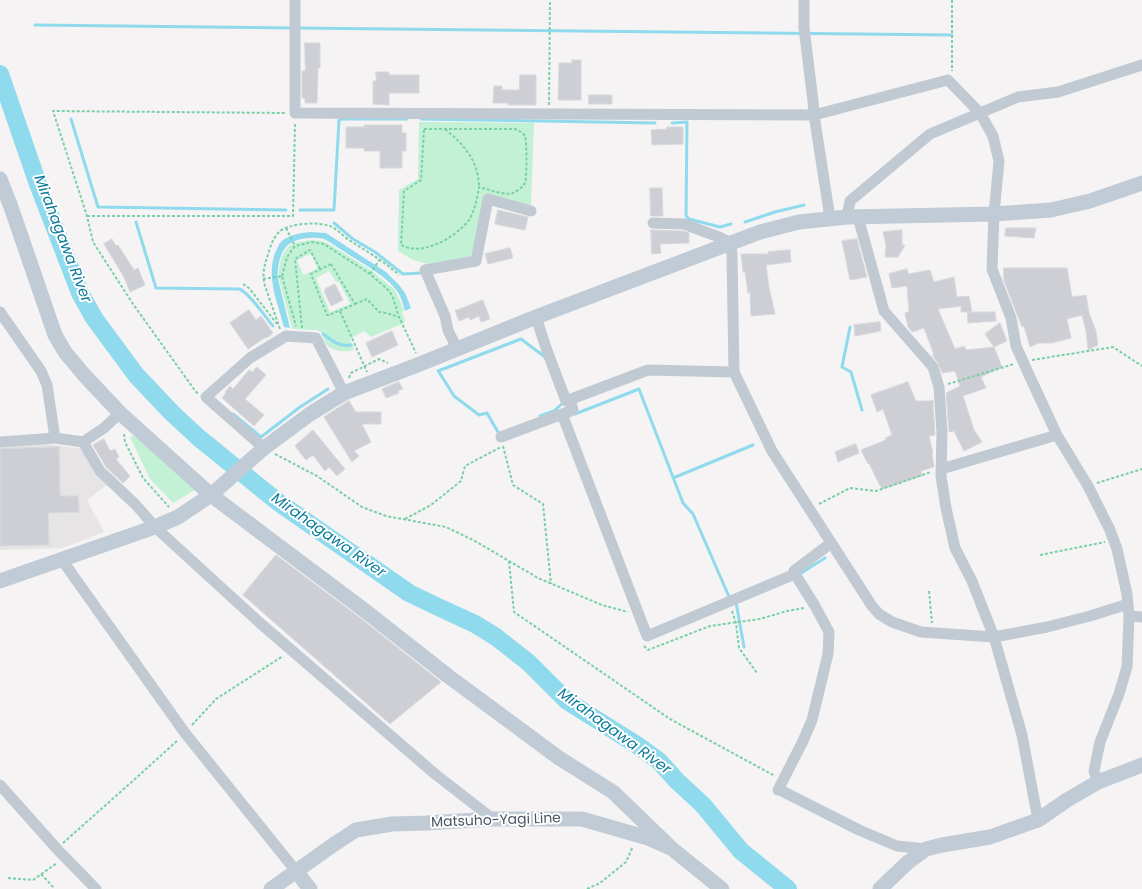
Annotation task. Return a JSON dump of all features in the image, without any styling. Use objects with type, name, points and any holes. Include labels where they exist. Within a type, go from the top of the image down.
[{"type":"street","points":[[295,0],[295,113],[814,115],[948,80],[980,113],[993,136],[999,161],[994,214],[992,269],[1011,318],[1016,346],[1023,362],[1057,435],[1088,486],[1110,530],[1117,549],[1127,594],[1129,616],[1127,667],[1119,694],[1100,742],[1094,771],[1098,782]]},
{"type":"street","points":[[804,0],[804,28],[814,115],[830,218]]},
{"type":"street","points":[[1038,820],[1022,735],[994,638],[972,581],[955,548],[941,476],[942,432],[939,387],[933,367],[884,311],[852,217],[850,201],[930,134],[1018,97],[1058,92],[1142,65]]},
{"type":"street","points":[[0,179],[6,208],[55,335],[65,352],[85,376],[120,413],[211,494],[448,676],[559,758],[612,792],[671,848]]},
{"type":"street","points":[[0,581],[156,527],[178,517],[211,494],[262,450],[310,414],[344,393],[536,317],[760,232],[799,222],[830,218],[994,214],[1051,210],[1090,201],[1142,183]]},
{"type":"street","points":[[457,349],[448,330],[445,316],[425,270],[476,261],[488,199],[531,211]]},
{"type":"street","points":[[653,223],[684,224],[731,243]]},
{"type":"street","points":[[731,243],[734,372],[772,451],[872,606],[879,614],[892,622],[920,632],[994,638],[1047,627],[1128,604]]},
{"type":"street","points":[[0,312],[41,371],[47,385],[54,438]]},
{"type":"street","points":[[536,317],[566,401],[648,370],[734,372]]},
{"type":"street","points":[[262,450],[206,397],[250,358],[286,336],[316,338],[344,393]]},
{"type":"street","points":[[502,442],[562,414],[574,410],[570,399]]},
{"type":"street","points":[[0,442],[54,438],[83,442],[104,428],[120,413]]},
{"type":"street","points":[[562,414],[647,636],[795,574]]},
{"type":"street","points":[[941,469],[1057,435]]},
{"type":"street","points":[[83,442],[100,471],[136,505],[156,527],[260,623],[435,774],[493,819]]},
{"type":"street","points":[[831,543],[794,571],[829,632],[828,654],[812,720],[778,790],[859,830],[897,846],[926,849],[990,837],[1038,820],[1067,800],[1098,782],[1142,765]]},
{"type":"street","points":[[62,560],[185,733],[310,889]]},
{"type":"street","points":[[1129,616],[1142,617]]},
{"type":"street","points":[[0,785],[57,849],[96,889]]},
{"type":"street","name":"Matsuho-Yagi Line","points":[[271,889],[356,830],[392,824],[493,819],[582,819],[648,838],[671,848],[722,889]]},
{"type":"street","points":[[880,889],[907,863],[926,849]]},
{"type":"path","points":[[549,113],[550,0]]},
{"type":"path","points":[[952,0],[952,84]]},
{"type":"path","points":[[87,216],[292,216],[295,113],[53,111],[87,216],[93,242],[133,304],[196,392],[206,397]]},
{"type":"path","points":[[445,129],[461,143],[476,166],[479,178],[479,187],[476,204],[470,218],[460,230],[446,239],[425,249],[406,248],[401,245],[404,191],[421,180],[424,129],[445,129],[515,129],[525,137],[525,183],[522,188],[512,194],[507,194],[479,187]]},
{"type":"path","points":[[284,337],[263,279],[264,269],[272,244],[280,231],[292,225],[324,224],[333,227],[347,239],[389,265],[399,275]]},
{"type":"path","points":[[286,228],[295,246]]},
{"type":"path","points":[[301,337],[280,277],[287,257],[295,246],[312,242],[324,244],[370,274],[390,292],[399,317],[420,364]]},
{"type":"path","points":[[301,337],[295,258],[310,250],[320,270]]},
{"type":"path","points":[[370,274],[380,259]]},
{"type":"path","points":[[355,304],[331,264],[311,274],[327,315],[340,311],[367,299],[379,312],[399,317]]},
{"type":"path","points":[[263,279],[280,277]]},
{"type":"path","points":[[244,284],[249,288],[279,326]]},
{"type":"path","points":[[340,311],[372,382]]},
{"type":"path","points":[[354,342],[359,340]]},
{"type":"path","points":[[939,387],[1023,362],[1113,347],[1142,366]]},
{"type":"path","points":[[344,393],[351,373],[379,359],[393,365]]},
{"type":"path","points":[[120,413],[125,442],[143,478],[178,517]]},
{"type":"path","points":[[404,519],[431,505],[461,481],[465,466],[502,442],[513,485],[543,504],[551,584]]},
{"type":"path","points":[[262,450],[317,476],[362,507],[386,516],[446,527],[475,540],[538,578],[602,605],[630,613]]},
{"type":"path","points":[[809,508],[850,488],[876,491],[941,469]]},
{"type":"path","points":[[1088,486],[1142,469]]},
{"type":"path","points":[[1040,555],[1114,540]]},
{"type":"path","points":[[509,561],[514,612],[670,719],[783,781]]},
{"type":"path","points":[[930,591],[933,633]]},
{"type":"path","points":[[729,602],[736,623],[739,648],[757,673]]},
{"type":"path","points":[[642,640],[648,650],[710,626],[760,619],[787,611],[815,606]]},
{"type":"path","points":[[57,849],[185,733],[216,699],[292,651]]},
{"type":"path","points":[[587,889],[600,883],[626,862],[637,836]]},
{"type":"path","points":[[8,878],[33,880],[66,858]]},
{"type":"path","points":[[41,874],[54,888]]},
{"type":"shaded area","points":[[47,444],[83,449],[108,484],[87,500],[104,532],[62,548],[0,550],[0,445]]},
{"type":"green space","points":[[419,122],[534,123],[531,206],[485,194],[473,256],[428,264],[413,260],[398,251],[399,190],[418,179]]},
{"type":"green space","points":[[312,240],[322,241],[331,245],[372,271],[395,290],[404,310],[402,313],[405,320],[404,323],[371,337],[364,331],[351,338],[350,340],[354,348],[353,350],[346,351],[335,350],[326,344],[321,332],[316,330],[293,329],[279,279],[280,263],[287,248],[291,245]],"holes":[[[310,254],[318,268],[304,275],[297,261]],[[329,271],[336,282],[339,282],[350,303],[330,312],[316,278]]]},
{"type":"green space","points":[[137,435],[195,490],[173,503],[150,479],[130,437]]},
{"type":"water","points":[[310,232],[326,233],[386,272],[405,293],[411,308],[405,311],[400,295],[393,285],[365,265],[324,239],[304,238],[289,244],[286,247],[279,263],[278,279],[290,328],[284,327],[272,281],[275,253],[280,243],[287,238]]},
{"type":"building","points":[[305,43],[320,43],[320,68],[318,68],[317,103],[305,103],[305,98],[302,98],[302,71],[305,71]]},
{"type":"building","points":[[572,60],[581,60],[581,100],[558,100],[559,63],[572,63]]},
{"type":"building","points":[[376,72],[389,72],[389,75],[419,75],[419,93],[389,93],[389,105],[373,104],[373,81],[376,81]]},
{"type":"building","points":[[520,75],[536,75],[536,105],[508,105],[508,103],[493,103],[494,86],[502,86],[502,90],[519,90]]},
{"type":"building","points":[[589,95],[612,95],[612,104],[589,104]]},
{"type":"building","points":[[364,125],[402,125],[402,133],[406,133],[406,151],[402,151],[402,168],[380,168],[380,151],[364,151],[364,148],[346,148],[346,127],[364,127]]},
{"type":"building","points":[[667,127],[683,127],[683,144],[652,145],[651,130],[667,129]]},
{"type":"building","points":[[650,188],[662,188],[663,216],[651,216]]},
{"type":"building","points":[[498,210],[528,217],[525,230],[495,224]]},
{"type":"building","points":[[1006,228],[1036,228],[1034,238],[1005,236]]},
{"type":"building","points":[[651,230],[683,231],[689,233],[689,243],[660,244],[661,253],[652,254]]},
{"type":"building","points":[[902,230],[902,245],[905,245],[898,257],[885,257],[886,245],[883,232]]},
{"type":"building","points":[[112,239],[116,246],[118,245],[134,270],[138,268],[145,285],[130,292],[124,277],[104,244]]},
{"type":"building","points":[[857,239],[867,277],[850,280],[842,241]]},
{"type":"building","points":[[510,248],[513,258],[488,264],[485,254]]},
{"type":"building","points":[[790,250],[791,262],[766,265],[775,314],[751,316],[750,292],[748,293],[745,272],[743,272],[741,254],[768,254],[768,252]]},
{"type":"building","points":[[1004,268],[1067,268],[1072,297],[1086,295],[1089,313],[1096,331],[1098,345],[1088,350],[1086,331],[1082,315],[1067,319],[1071,338],[1052,343],[1039,343],[1030,347],[1024,326],[1022,327],[1004,281]]},
{"type":"building","points":[[907,269],[908,274],[930,270],[934,282],[954,277],[957,297],[969,296],[972,312],[961,312],[961,306],[938,309],[955,349],[964,346],[966,350],[994,347],[1002,367],[981,377],[986,388],[963,396],[974,430],[982,442],[964,451],[954,431],[949,432],[946,393],[960,386],[955,371],[942,373],[938,363],[932,355],[934,355],[924,328],[912,332],[908,327],[905,313],[909,312],[907,286],[892,288],[889,274]]},
{"type":"building","points":[[335,284],[343,300],[331,306],[324,291]]},
{"type":"building","points":[[483,300],[490,319],[481,322],[479,316],[470,320],[469,317],[459,321],[455,310]]},
{"type":"building","points":[[249,310],[256,320],[261,316],[273,333],[248,349],[230,323]]},
{"type":"building","points":[[968,312],[995,312],[996,321],[968,323]]},
{"type":"building","points":[[880,322],[881,331],[855,336],[854,325]]},
{"type":"building","points":[[1000,323],[1007,341],[994,347],[985,334]]},
{"type":"building","points":[[392,331],[398,345],[372,357],[366,343]]},
{"type":"building","points":[[257,367],[266,375],[245,399],[264,415],[254,426],[222,398],[230,386],[233,389],[249,370],[252,372]]},
{"type":"building","points":[[399,382],[403,389],[398,391],[399,393],[386,398],[382,389]]},
{"type":"building","points":[[908,382],[916,401],[933,400],[935,435],[929,436],[933,453],[934,467],[921,471],[922,476],[882,489],[861,450],[886,440],[885,438],[892,435],[883,409],[877,412],[871,395]]},
{"type":"building","points":[[349,401],[356,412],[381,412],[381,424],[362,424],[371,442],[354,451],[359,456],[352,462],[324,417]]},
{"type":"building","points":[[313,430],[345,469],[337,476],[329,467],[325,471],[313,455],[306,460],[295,446]]},
{"type":"building","points":[[104,439],[110,451],[115,449],[119,457],[116,459],[130,476],[123,483],[106,467],[93,445]]},
{"type":"building","points":[[856,444],[859,453],[838,462],[835,452]]},
{"type":"building","points":[[59,447],[60,496],[78,496],[79,512],[48,513],[49,545],[0,546],[0,449]]},
{"type":"building","points":[[276,555],[359,617],[441,682],[390,724],[243,595]]},
{"type":"waterway","points":[[35,25],[293,28]]},
{"type":"waterway","points":[[298,28],[952,35]]},
{"type":"waterway","name":"Mirahagawa River","points":[[0,74],[38,184],[80,293],[94,318],[136,375],[172,413],[199,438],[278,502],[409,593],[475,624],[496,637],[529,663],[567,701],[637,745],[659,761],[677,781],[703,805],[741,851],[788,889]]},
{"type":"waterway","points":[[71,119],[98,207],[286,210]]},
{"type":"waterway","points":[[300,210],[334,210],[339,120],[407,119]]},
{"type":"waterway","points":[[421,119],[655,123]]},
{"type":"waterway","points":[[672,123],[687,122],[686,216],[689,219],[720,227],[731,224]]},
{"type":"waterway","points":[[745,222],[775,212],[804,205]]},
{"type":"waterway","points":[[136,222],[156,288],[239,289],[248,295],[273,326]]},
{"type":"waterway","points":[[334,223],[353,239],[375,252],[403,274],[420,273]]},
{"type":"waterway","points":[[850,327],[842,367],[851,372],[862,410]]},
{"type":"waterway","points":[[323,334],[340,344],[351,345]]},
{"type":"waterway","points":[[438,371],[521,339],[545,357]]},
{"type":"waterway","points":[[439,372],[454,396],[479,415],[487,413],[499,434],[500,433]]},
{"type":"waterway","points":[[233,414],[261,437],[300,407],[328,389]]},
{"type":"waterway","points":[[575,414],[639,389],[683,503],[693,514],[730,599]]},
{"type":"waterway","points":[[540,416],[554,411],[564,402]]},
{"type":"waterway","points":[[673,478],[753,445]]},
{"type":"waterway","points":[[798,575],[825,558]]},
{"type":"waterway","points":[[736,602],[744,647]]}]
